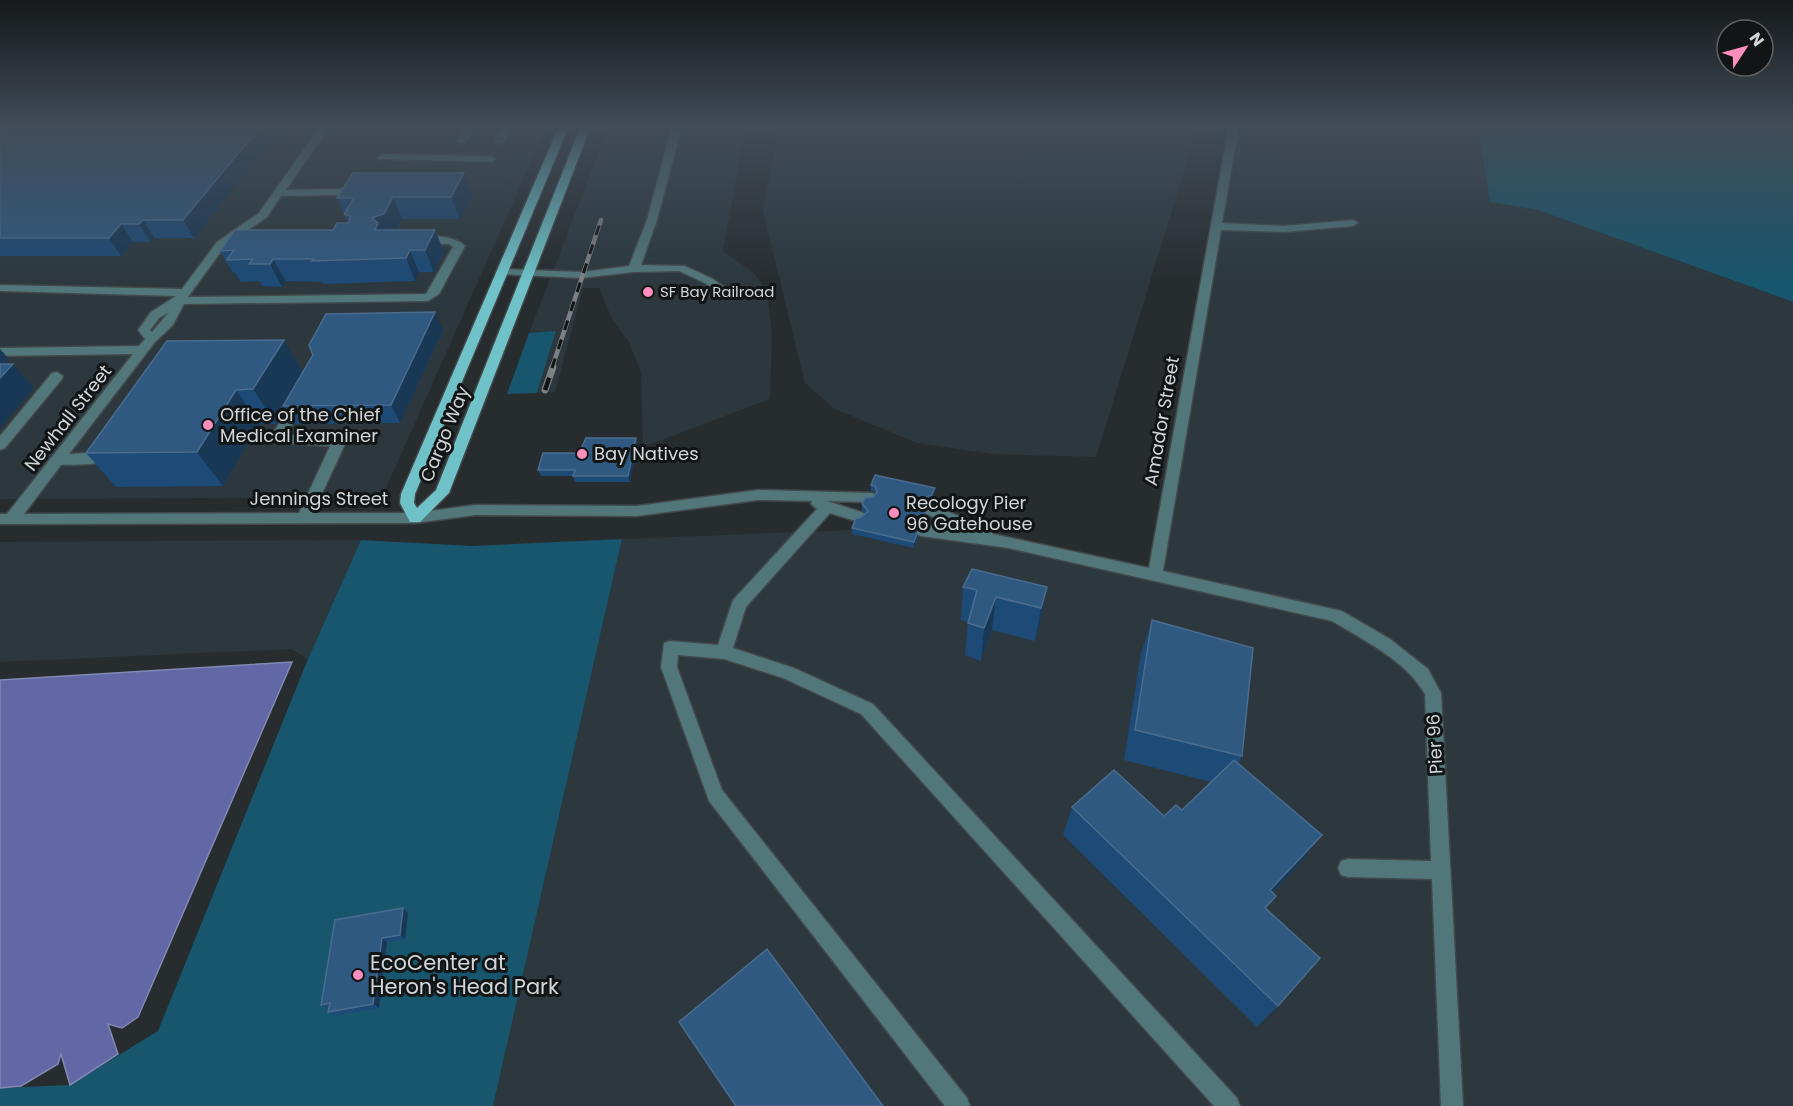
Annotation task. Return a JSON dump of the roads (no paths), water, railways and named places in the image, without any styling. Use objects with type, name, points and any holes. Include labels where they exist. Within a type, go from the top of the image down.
[{"type":"main road","name":"Cargo Way","points":[[542,178],[408,494],[408,503],[415,518],[442,493],[566,178]]},
{"type":"street","name":"Newhall Street","points":[[6,519],[59,460],[147,344],[166,328],[175,315],[182,297],[221,244],[263,215],[289,178]]},
{"type":"street","points":[[279,192],[338,192],[362,186],[369,178]]},
{"type":"street","points":[[634,269],[652,220],[664,178]]},
{"type":"street","name":"Amador Street","points":[[1155,576],[1225,178]]},
{"type":"street","points":[[1216,226],[1254,229],[1312,228],[1353,223]]},
{"type":"street","points":[[228,240],[250,241]]},
{"type":"street","points":[[0,288],[182,297],[428,297],[433,294],[459,246],[452,242],[411,241]]},
{"type":"street","points":[[502,272],[582,275],[634,269],[681,268],[709,281],[729,294]]},
{"type":"street","points":[[0,352],[147,344]]},
{"type":"street","points":[[0,445],[57,376]]},
{"type":"street","points":[[115,387],[136,387]]},
{"type":"street","points":[[303,519],[339,442],[277,439],[304,391]]},
{"type":"street","points":[[59,460],[102,457],[111,453],[115,447]]},
{"type":"street","name":"Jennings Street","points":[[6,519],[415,518],[475,510],[637,511],[758,495],[792,496]]},
{"type":"street","points":[[792,496],[868,497]]},
{"type":"street","points":[[792,496],[859,517]]},
{"type":"street","points":[[724,652],[739,604],[827,507]]},
{"type":"street","points":[[929,509],[1008,542]]},
{"type":"street","points":[[921,530],[1008,542],[1155,576]]},
{"type":"street","name":"Pier 96","points":[[1155,576],[1336,616],[1384,644],[1422,674],[1432,693],[1452,1106]]},
{"type":"street","points":[[958,1106],[715,795],[669,667],[670,648],[724,652],[788,673],[867,710],[1229,1106]]},
{"type":"street","points":[[1348,868],[1442,870]]},
{"type":"water","points":[[292,662],[138,1017],[122,1028],[108,1024],[118,1054],[70,1085],[61,1054],[58,1064],[21,1086],[0,1088],[0,680]]},
{"type":"railway","points":[[552,368],[601,220]]},
{"type":"railway","points":[[545,390],[553,367]]},
{"type":"place","name":"SF Bay Railroad","points":[[648,292]]},
{"type":"place","name":"Office of the Chief Medical Examiner","points":[[208,425]]},
{"type":"place","name":"Bay Natives","points":[[582,454]]},
{"type":"place","name":"Recology Pier 96 Gatehouse","points":[[894,513]]},
{"type":"place","name":"EcoCenter at Heron's Head Park","points":[[358,975]]}]
